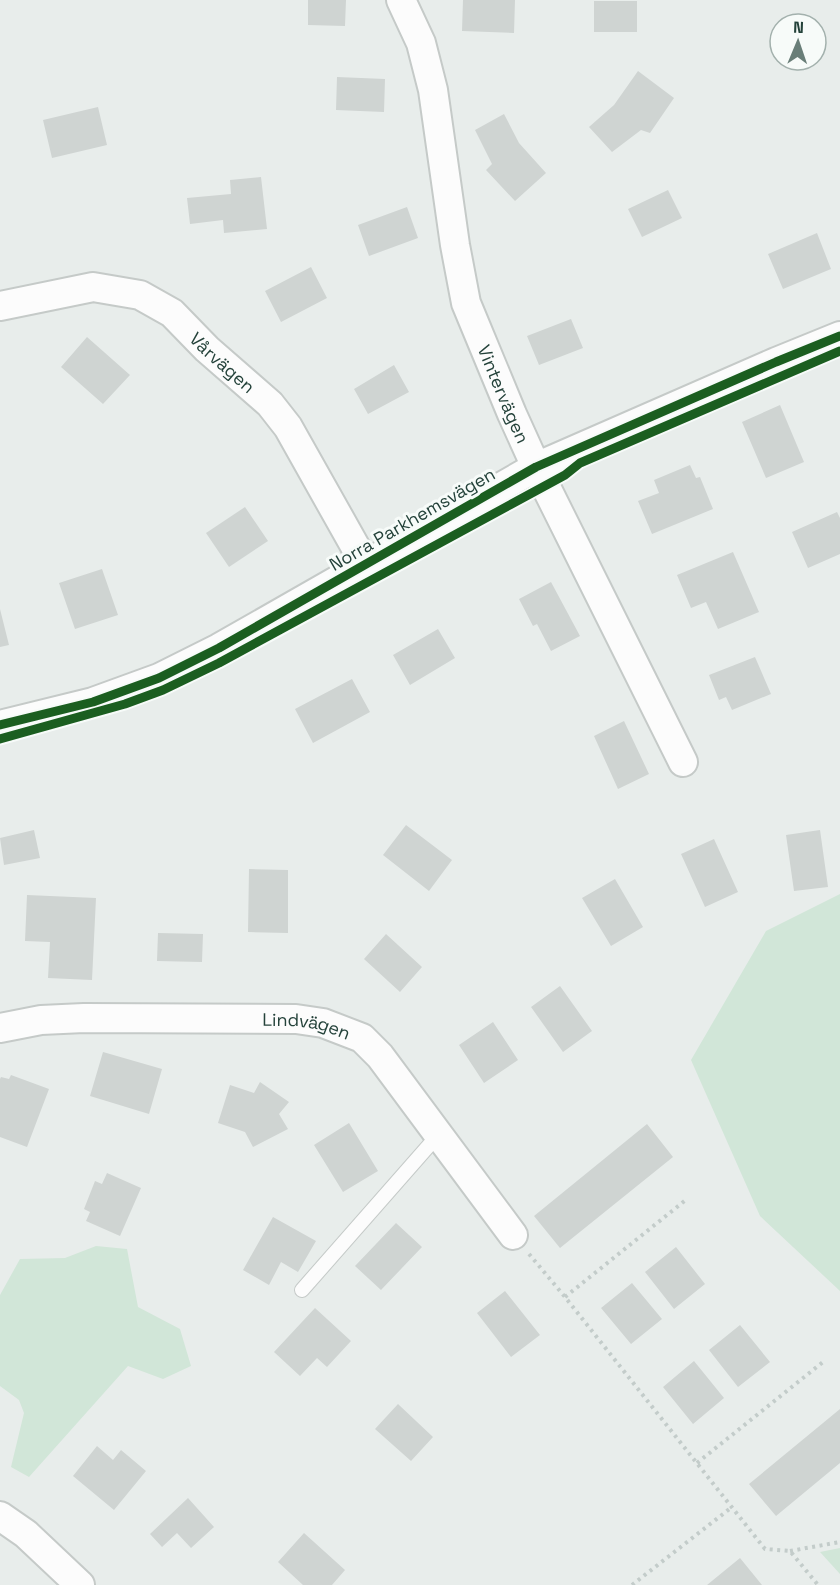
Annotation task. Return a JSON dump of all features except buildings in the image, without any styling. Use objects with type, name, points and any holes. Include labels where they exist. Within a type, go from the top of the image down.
[{"type":"street","name":"Vintervägen","points":[[401,0],[421,43],[433,90],[454,245],[466,303],[536,467],[683,762]]},
{"type":"street","name":"Vårvägen","points":[[0,306],[93,287],[140,295],[172,314],[207,349],[270,404],[288,426],[366,564]]},
{"type":"street","name":"Norra Parkhemsvägen","points":[[0,725],[93,702],[159,678],[219,648],[536,467],[840,336]]},
{"type":"street","name":"Lindvägen","points":[[0,1028],[41,1020],[84,1018],[296,1019],[323,1023],[362,1038],[380,1056],[513,1236]]},
{"type":"street","points":[[0,1516],[26,1534],[80,1585]]},
{"type":"lane","points":[[302,1290],[439,1134]]},
{"type":"path","points":[[566,1297],[687,1199]]},
{"type":"path","points":[[513,1236],[566,1297],[765,1549],[790,1551],[840,1542]]},
{"type":"path","points":[[697,1462],[823,1362]]},
{"type":"path","points":[[632,1585],[732,1507]]},
{"type":"path","points":[[790,1551],[818,1585]]},
{"type":"green space","points":[[840,894],[840,1291],[760,1216],[691,1060],[766,931]]},
{"type":"green space","points":[[96,1246],[127,1249],[138,1307],[180,1329],[191,1366],[163,1379],[128,1366],[29,1477],[11,1467],[24,1413],[19,1400],[0,1386],[0,1295],[20,1259],[65,1258]]},
{"type":"green space","points":[[840,1548],[840,1574],[820,1552]]},
{"type":"cycle path","points":[[0,725],[93,702],[159,678],[219,648],[536,467],[840,336]]},
{"type":"cycle path","points":[[0,739],[125,704],[163,690],[219,663],[565,475],[580,463],[840,351]]}]
